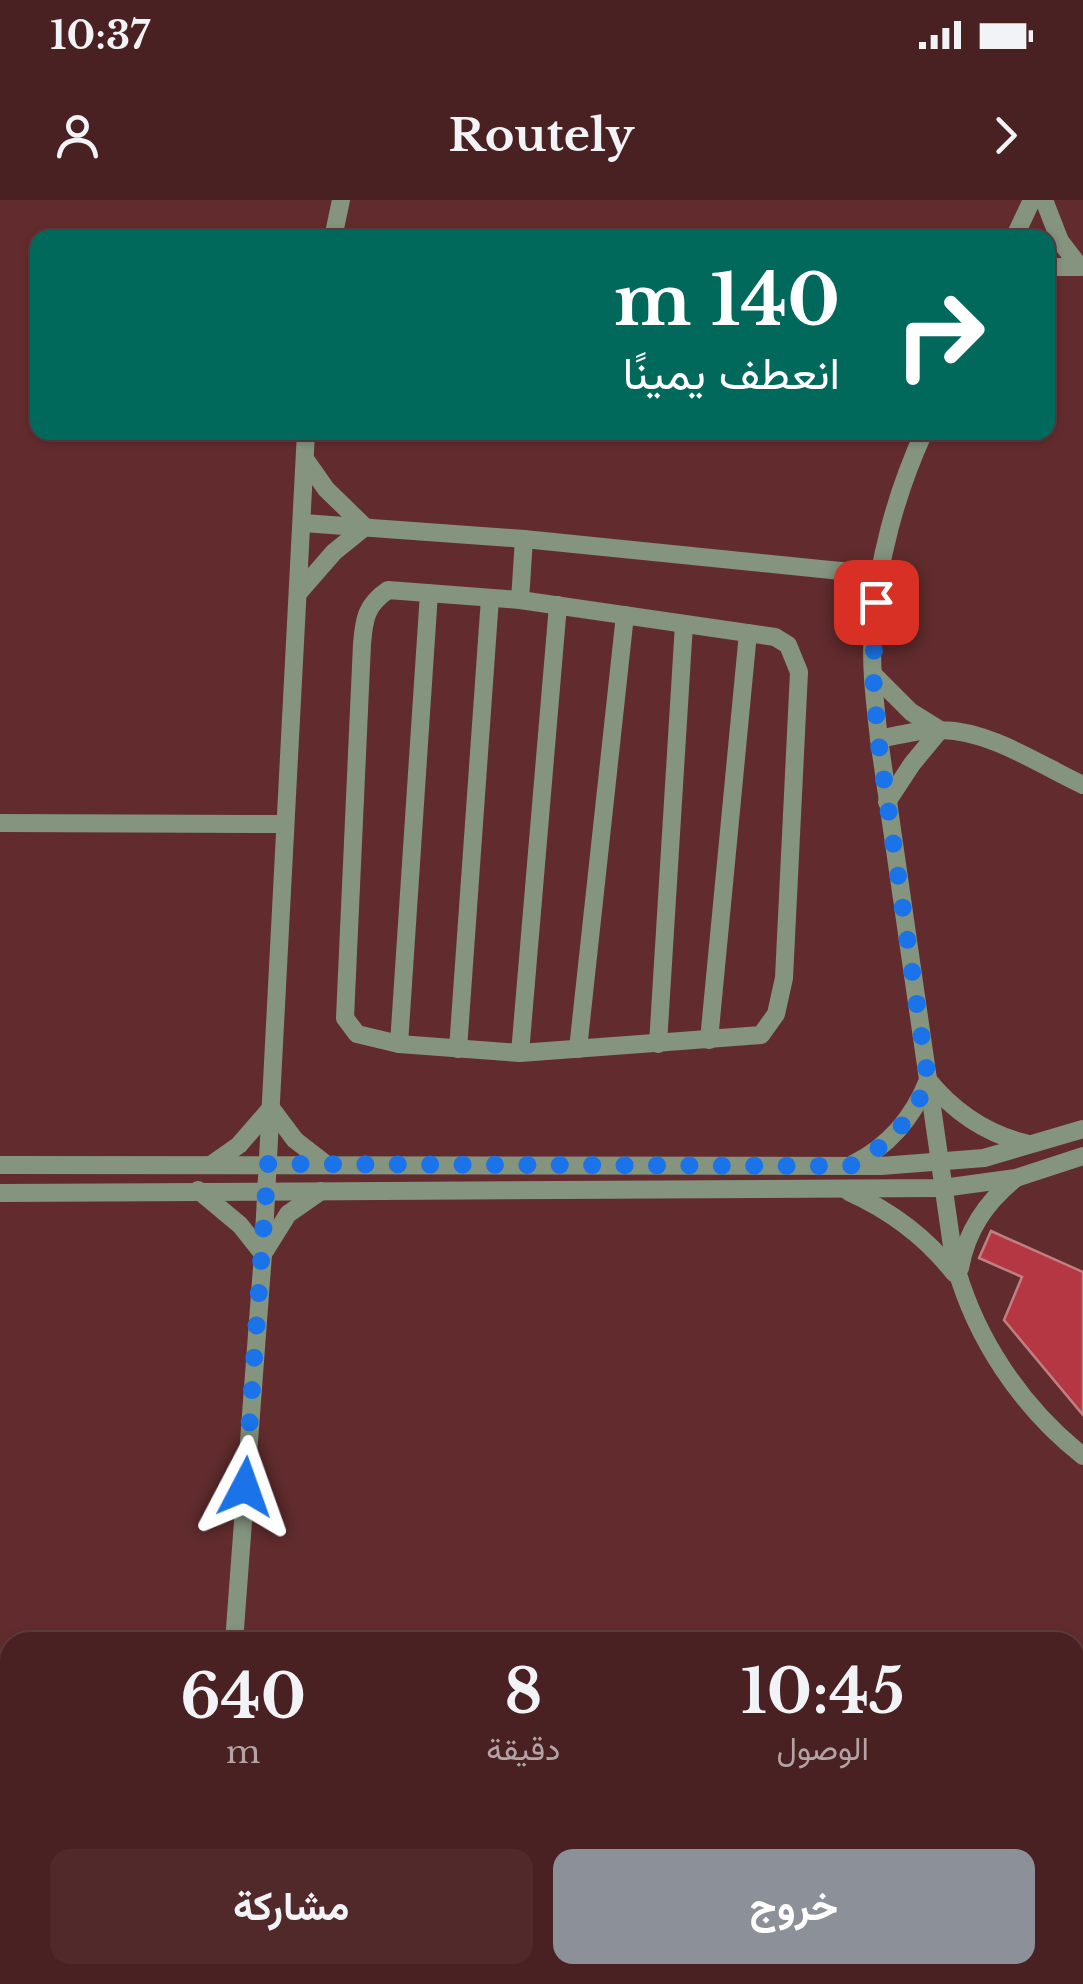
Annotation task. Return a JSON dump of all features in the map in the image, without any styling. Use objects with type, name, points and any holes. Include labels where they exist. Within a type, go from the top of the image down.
[{"type":"lane","points":[[335,230],[341,200]]},
{"type":"lane","points":[[1019,230],[1032,200]]},
{"type":"lane","points":[[1044,200],[1060,240],[1082,267]]},
{"type":"lane","points":[[1055,254],[1082,267]]},
{"type":"lane","points":[[1055,267],[1082,267]]},
{"type":"lane","points":[[235,1632],[268,1164],[306,440]]},
{"type":"lane","points":[[921,440],[898,498],[880,575],[873,629],[873,674],[878,739],[943,1188],[958,1278],[982,1334],[1032,1410],[1083,1456]]},
{"type":"lane","points":[[305,459],[326,490],[365,527]]},
{"type":"lane","points":[[303,522],[524,539],[880,575]]},
{"type":"lane","points":[[299,592],[334,552],[365,527]]},
{"type":"lane","points":[[520,600],[524,539]]},
{"type":"lane","points":[[388,590],[490,598],[775,637],[788,645],[799,672],[784,978],[776,1014],[761,1035],[520,1054],[399,1044],[357,1034],[345,1018],[364,618],[371,602],[388,590]]},
{"type":"lane","points":[[399,1044],[429,593]]},
{"type":"lane","points":[[458,1049],[490,598]]},
{"type":"lane","points":[[520,1054],[558,606]]},
{"type":"lane","points":[[578,1049],[625,615]]},
{"type":"lane","points":[[658,1044],[684,624]]},
{"type":"lane","points":[[709,1040],[748,634]]},
{"type":"lane","points":[[873,674],[911,712],[940,730]]},
{"type":"lane","points":[[888,802],[940,730]]},
{"type":"lane","points":[[878,739],[940,730],[974,735],[1083,785]]},
{"type":"lane","points":[[0,823],[285,824]]},
{"type":"lane","points":[[928,1080],[953,1107],[983,1128],[1035,1146]]},
{"type":"lane","points":[[850,1166],[900,1130],[928,1080]]},
{"type":"lane","points":[[212,1164],[239,1145],[270,1108]]},
{"type":"lane","points":[[270,1108],[295,1140],[327,1164]]},
{"type":"lane","points":[[0,1165],[850,1166],[984,1158],[1083,1129]]},
{"type":"lane","points":[[0,1193],[943,1188],[1016,1178],[1083,1156]]},
{"type":"lane","points":[[958,1278],[965,1245],[980,1214],[1016,1178]]},
{"type":"lane","points":[[198,1190],[240,1225],[262,1254]]},
{"type":"lane","points":[[262,1254],[288,1214],[322,1190]]},
{"type":"lane","points":[[844,1190],[882,1208],[916,1232],[958,1278]]},
{"type":"building","points":[[991,1231],[1083,1272],[1083,1415],[1004,1320],[1022,1277],[979,1258]]},
{"type":"route","points":[[245,1487],[268,1164],[850,1166],[877,1150],[908,1118],[928,1080],[878,739],[873,674],[876,602]]}]
